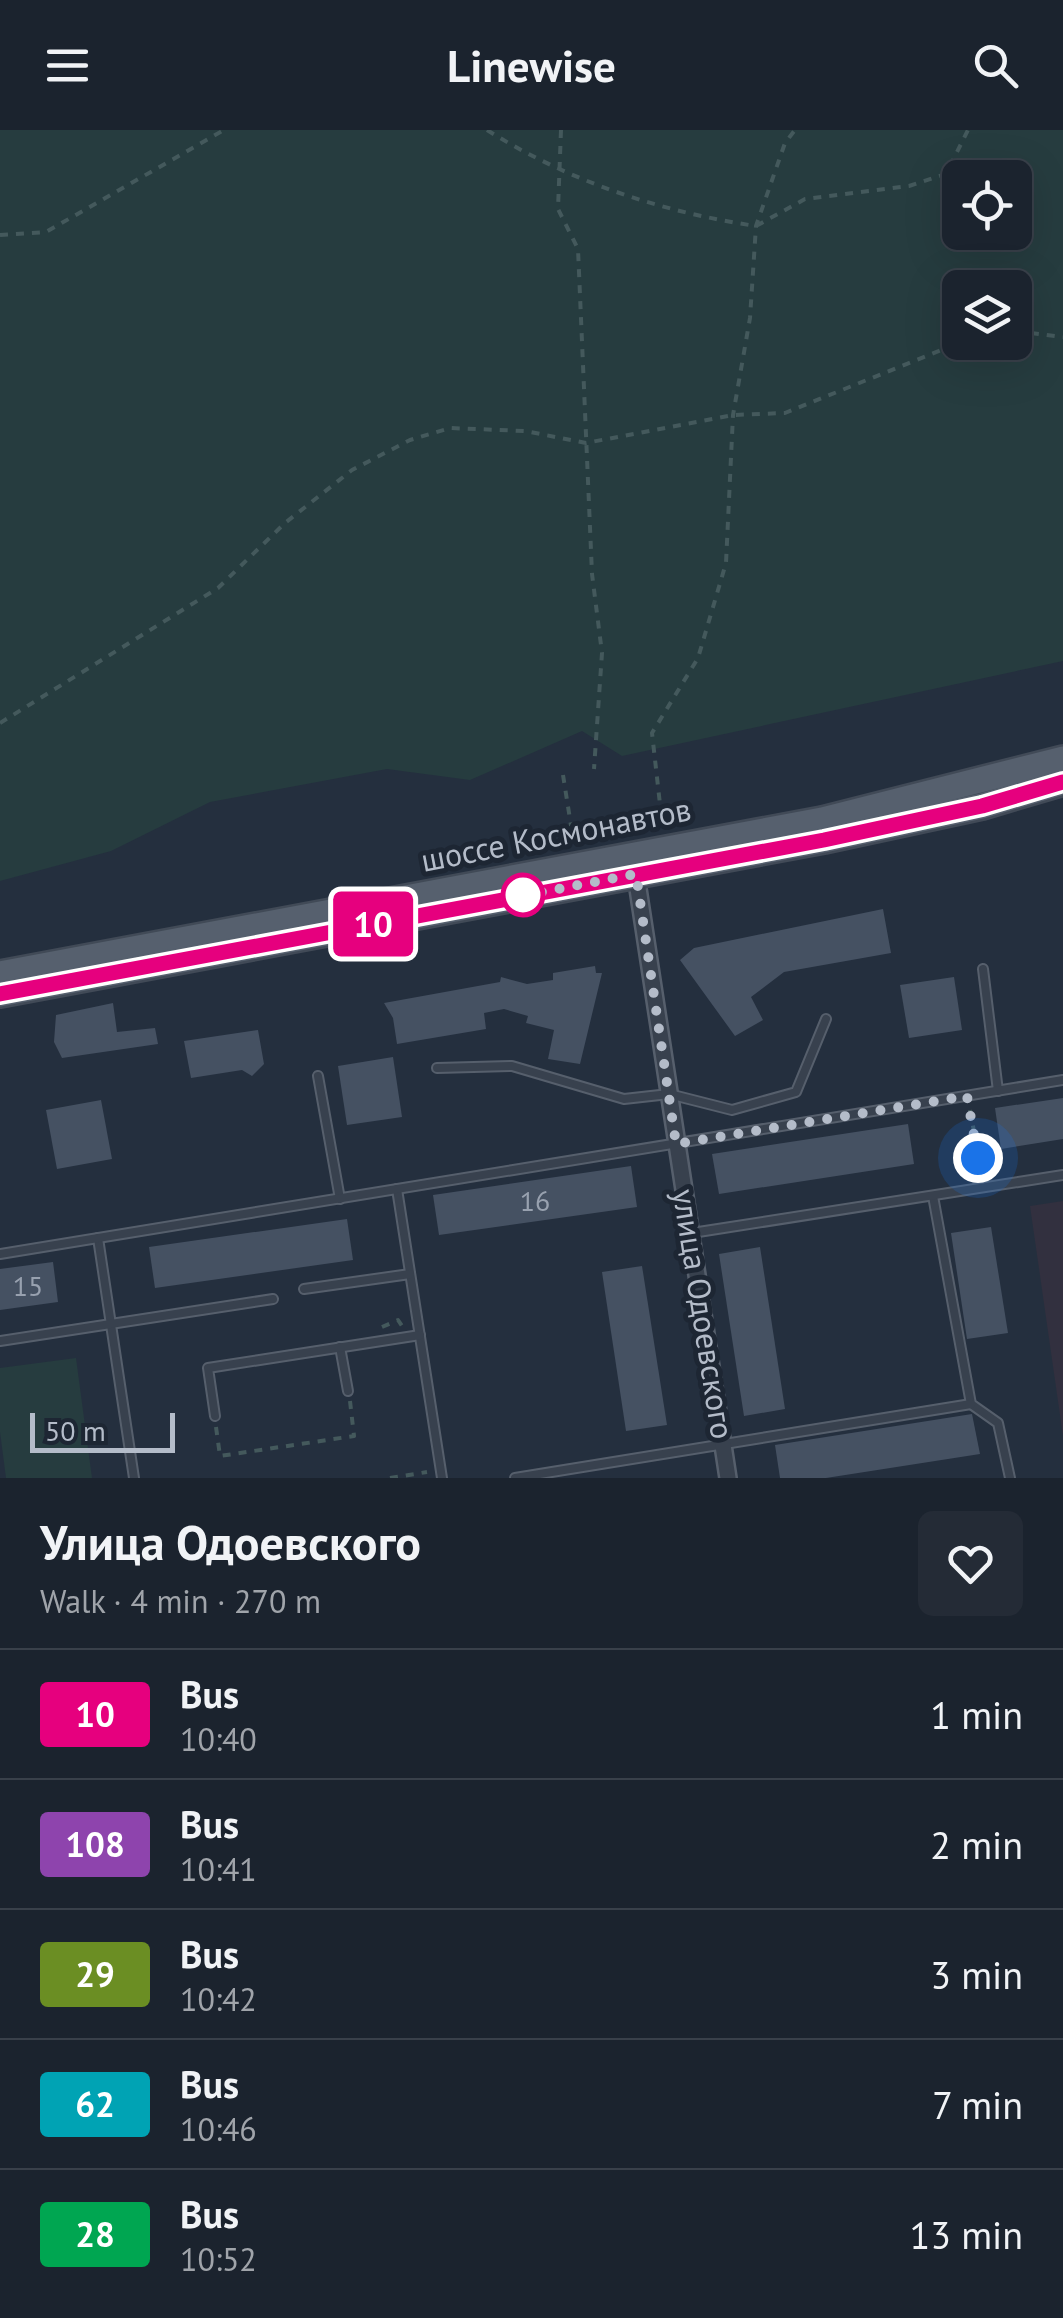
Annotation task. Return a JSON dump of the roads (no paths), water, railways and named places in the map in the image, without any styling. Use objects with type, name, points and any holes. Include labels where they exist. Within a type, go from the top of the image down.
[{"type":"main road","name":"шоссе Космонавтов","points":[[0,994],[634,864],[1063,759]]},
{"type":"main road","name":"шоссе Космонавтов","points":[[0,974],[634,864],[860,833],[1063,782]]},
{"type":"street","name":"улица Одоевского","points":[[634,864],[728,1478]]},
{"type":"lane","points":[[982,969],[998,1091]]},
{"type":"lane","points":[[437,1068],[512,1066],[624,1099],[669,1094],[732,1110],[796,1092],[826,1019]]},
{"type":"lane","points":[[318,1076],[340,1198]]},
{"type":"lane","points":[[0,1254],[1063,1080]]},
{"type":"lane","points":[[690,1234],[1063,1175]]},
{"type":"lane","points":[[397,1189],[442,1474]]},
{"type":"lane","points":[[933,1196],[971,1404],[998,1423],[1010,1478]]},
{"type":"lane","points":[[98,1238],[134,1478]]},
{"type":"lane","points":[[304,1289],[410,1274]]},
{"type":"lane","points":[[0,1341],[273,1299]]},
{"type":"lane","points":[[215,1416],[208,1368],[420,1334]]},
{"type":"lane","points":[[340,1347],[348,1391]]},
{"type":"lane","points":[[515,1478],[971,1404]]}]
